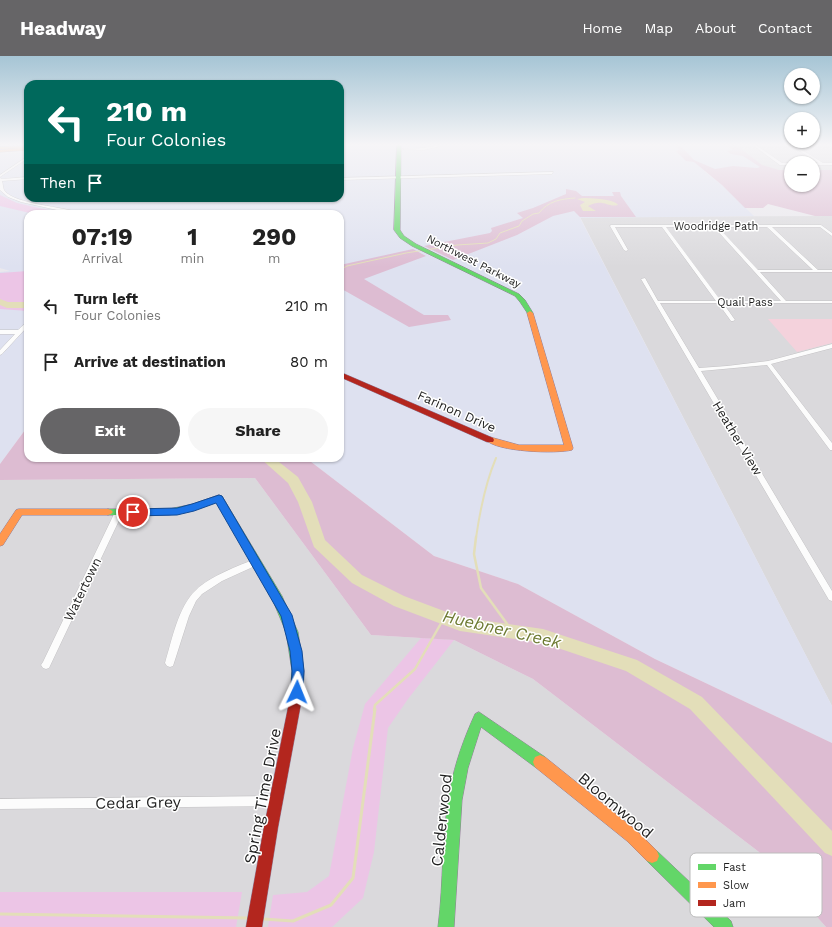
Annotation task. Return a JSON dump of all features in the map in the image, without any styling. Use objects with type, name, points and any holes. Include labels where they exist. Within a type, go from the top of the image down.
[{"type":"main road","name":"Northwest Parkway","points":[[398,186],[397,230],[402,237],[420,248],[508,290],[523,301],[529,309],[569,448]]},
{"type":"main road","name":"Farinon Drive","points":[[344,376],[502,445],[536,448],[569,448]]},
{"type":"main road","name":"Spring Time Drive","points":[[119,512],[177,511],[194,508],[219,498],[286,615],[296,651],[298,671],[297,692],[254,927]]},
{"type":"main road","points":[[0,542],[19,512],[119,512]]},
{"type":"main road","name":"Calderwood","points":[[446,927],[455,802],[461,770],[469,741],[479,718]]},
{"type":"main road","name":"Bloomwood","points":[[479,718],[549,769],[632,836],[690,893]]},
{"type":"main road","name":"Bloomwood","points":[[715,917],[725,927]]},
{"type":"street","points":[[1,186],[2,190],[15,199],[24,201]]},
{"type":"street","points":[[28,202],[63,210]]},
{"type":"street","name":"Woodridge Path","points":[[626,250],[612,226],[821,226],[832,235]]},
{"type":"street","points":[[663,226],[734,320]]},
{"type":"street","points":[[715,226],[785,302]]},
{"type":"street","points":[[768,226],[817,271]]},
{"type":"street","points":[[756,271],[832,271]]},
{"type":"street","name":"Heather View","points":[[643,279],[829,588],[832,598]]},
{"type":"street","name":"Quail Pass","points":[[657,302],[832,302]]},
{"type":"street","points":[[0,353],[24,328]]},
{"type":"street","points":[[0,332],[19,332]]},
{"type":"street","points":[[697,370],[768,363],[832,346]]},
{"type":"street","points":[[768,363],[832,448]]},
{"type":"street","name":"Watertown","points":[[46,665],[119,512]]},
{"type":"street","points":[[170,663],[186,613],[191,603],[199,593],[218,579],[256,562]]},
{"type":"street","name":"Cedar Grey","points":[[0,804],[276,801]]},
{"type":"shaded area","points":[[0,186],[24,186],[24,202],[344,202],[344,186],[723,186],[754,216],[580,218],[832,706],[832,743],[655,659],[518,584],[434,556],[311,462],[344,462],[344,210],[24,210],[24,431],[0,464],[0,272],[10,271],[0,268]]},
{"type":"shaded area","points":[[723,186],[784,186],[784,192],[820,192],[820,186],[832,186],[832,216],[815,216],[768,204],[763,208],[745,208]]},
{"type":"shaded area","points":[[566,189],[576,191],[582,196],[614,196],[612,192],[620,192],[621,196],[636,217],[580,217],[574,211],[553,216],[517,235],[453,260],[424,246],[490,233],[492,231],[491,228],[523,218],[517,213],[566,194]]},
{"type":"shaded area","points":[[0,195],[17,203],[48,210],[24,210],[24,212],[0,206]]},
{"type":"shaded area","points":[[577,199],[608,200],[618,205],[614,206],[598,203],[588,206],[596,211],[583,211],[580,205],[585,202]]},
{"type":"shaded area","points":[[832,216],[832,706],[580,217]]},
{"type":"shaded area","points":[[413,249],[426,256],[364,279],[424,315],[448,315],[451,320],[409,327],[344,290],[344,264]]},
{"type":"shaded area","points":[[24,271],[24,311],[0,309],[0,273]]},
{"type":"shaded area","points":[[768,319],[832,319],[832,343],[797,352]]},
{"type":"shaded area","points":[[24,431],[24,462],[311,462],[434,556],[518,584],[655,659],[832,743],[832,927],[826,927],[817,917],[822,917],[822,853],[760,853],[533,679],[454,640],[371,635],[255,478],[0,480],[0,464]]},
{"type":"shaded area","points":[[255,478],[371,635],[454,640],[533,679],[759,852],[760,853],[690,853],[690,917],[817,917],[826,927],[0,927],[0,480]]},
{"type":"shaded area","points":[[421,638],[454,640],[408,699],[388,728],[374,852],[363,898],[332,927],[268,927],[273,895],[307,892],[329,876],[353,748],[365,704]]},
{"type":"shaded area","points":[[0,892],[242,892],[236,927],[0,927]]},
{"type":"waterway","points":[[344,268],[406,253],[457,245],[488,243],[496,239],[500,233],[519,226],[522,221],[533,214],[539,213],[551,203],[575,198]]},
{"type":"waterway","name":"Huebner Creek","points":[[0,302],[7,305],[24,305]]},
{"type":"waterway","points":[[476,538],[483,497],[496,458]]},
{"type":"waterway","name":"Huebner Creek","points":[[271,462],[293,480],[305,502],[319,543],[357,579],[399,601],[460,624],[543,636],[631,665],[696,703],[832,846]]},
{"type":"waterway","points":[[476,537],[474,554],[481,588],[513,632]]},
{"type":"waterway","points":[[374,710],[375,705],[415,669],[444,618]]},
{"type":"waterway","points":[[263,919],[293,921],[331,905],[353,878],[375,709]]},
{"type":"waterway","points":[[0,914],[249,918]]},
{"type":"traffic: fast","points":[[398,186],[397,230],[402,237],[414,245],[517,295],[523,301],[530,313]]},
{"type":"traffic: fast","points":[[108,512],[169,512],[194,507],[219,498],[278,599],[292,632],[298,671],[295,703]]},
{"type":"traffic: fast","points":[[446,927],[455,800],[464,758],[479,718],[540,762]]},
{"type":"traffic: fast","points":[[652,856],[690,893]]},
{"type":"traffic: fast","points":[[715,917],[725,927]]},
{"type":"traffic: slow","points":[[490,440],[499,444],[519,448],[569,448],[530,313]]},
{"type":"traffic: slow","points":[[0,542],[19,512],[108,512]]},
{"type":"traffic: slow","points":[[540,762],[632,836],[652,856]]},
{"type":"traffic: jam","points":[[344,376],[490,440]]},
{"type":"traffic: jam","points":[[254,927],[271,827],[295,703]]},
{"type":"route","points":[[133,512],[185,510],[219,498],[286,615],[292,632],[296,651],[298,671],[297,692]]}]
